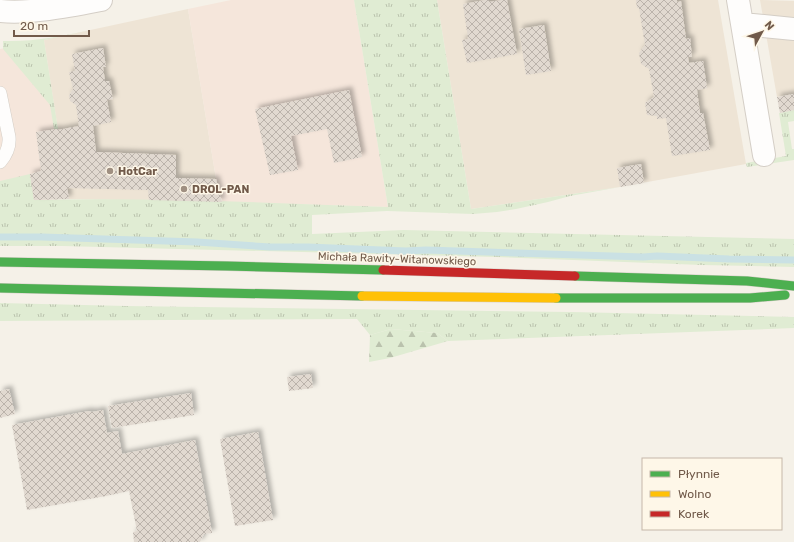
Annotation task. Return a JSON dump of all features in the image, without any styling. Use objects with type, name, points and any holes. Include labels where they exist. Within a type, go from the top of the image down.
[{"type":"main road","name":"Michała Rawity-Witanowskiego","points":[[0,262],[227,266],[747,281],[794,286]]},
{"type":"main road","points":[[0,288],[408,298],[750,298],[794,294]]},
{"type":"street","points":[[0,11],[49,8],[101,0]]},
{"type":"street","points":[[738,0],[764,155]]},
{"type":"street","points":[[742,24],[794,29]]},
{"type":"lane","points":[[0,93],[5,145],[7,151],[0,162]]},
{"type":"shaded area","points":[[231,0],[354,0],[388,207],[222,202],[216,179],[188,9]]},
{"type":"shaded area","points":[[437,0],[718,0],[746,164],[620,187],[471,209]]},
{"type":"shaded area","points":[[760,0],[794,1],[794,94],[777,97]]},
{"type":"shaded area","points":[[188,9],[216,179],[222,202],[69,199],[44,40]]},
{"type":"shaded area","points":[[44,40],[69,199],[34,200],[0,198],[0,49]]},
{"type":"green space","points":[[354,0],[437,0],[471,209],[620,187],[497,212],[473,214],[387,211],[312,215],[312,234],[404,230],[794,239],[794,267],[496,257],[62,246],[0,246],[0,181],[30,174],[34,200],[167,200],[388,207]]},
{"type":"green space","points":[[92,30],[44,40],[58,129],[54,129],[50,105],[3,49],[3,41],[37,40]]},
{"type":"green space","points":[[794,110],[794,121],[788,122],[792,149],[794,149],[794,160],[747,167],[746,163],[786,156],[779,113]]},
{"type":"green space","points":[[0,303],[794,317],[794,328],[448,341],[437,333],[391,329],[370,335],[357,319],[0,321]]},
{"type":"green space","points":[[391,329],[437,333],[448,341],[390,358],[369,362],[370,335]]},
{"type":"building","points":[[489,0],[489,2],[507,0],[517,54],[467,63],[462,40],[468,39],[463,4]]},
{"type":"building","points":[[636,0],[681,1],[686,39],[690,38],[692,57],[688,57],[689,63],[703,61],[707,88],[697,90],[700,113],[703,113],[710,150],[672,156],[666,118],[657,119],[657,116],[647,115],[645,103],[654,97],[649,69],[641,64],[639,53],[645,45],[639,8],[637,8]]},
{"type":"building","points":[[544,25],[551,71],[526,75],[519,29]]},
{"type":"building","points":[[103,48],[106,67],[103,67],[105,81],[109,81],[113,99],[107,100],[111,122],[93,126],[96,152],[176,155],[176,178],[216,179],[222,202],[149,200],[148,190],[67,188],[69,199],[34,200],[30,174],[41,171],[36,132],[79,126],[76,105],[70,101],[69,95],[73,89],[69,72],[75,71],[72,54]]},
{"type":"building","points":[[349,90],[362,157],[334,163],[327,129],[291,136],[298,170],[270,175],[255,109]]},
{"type":"building","points":[[794,94],[794,110],[780,113],[777,97]]},
{"type":"building","points":[[641,164],[644,183],[620,187],[617,168]]},
{"type":"building","points":[[311,374],[313,388],[289,391],[287,377]]},
{"type":"building","points":[[9,389],[15,414],[0,418],[0,391]]},
{"type":"building","points":[[191,393],[194,415],[112,428],[108,406]]},
{"type":"building","points":[[103,410],[107,433],[118,431],[122,454],[195,440],[212,533],[204,534],[200,542],[134,542],[133,532],[137,531],[129,491],[27,510],[12,425],[89,411],[92,412]]},
{"type":"building","points":[[258,432],[273,520],[235,526],[220,439]]},
{"type":"waterway","points":[[0,237],[197,242],[270,247],[406,251],[426,250],[794,260]]},
{"type":"traffic: fast","points":[[0,262],[383,270]]},
{"type":"traffic: fast","points":[[575,276],[747,281],[794,286]]},
{"type":"traffic: fast","points":[[0,288],[362,296]]},
{"type":"traffic: fast","points":[[556,298],[750,298],[785,295]]},
{"type":"traffic: slow","points":[[362,296],[556,298]]},
{"type":"traffic: jam","points":[[383,270],[575,276]]},
{"type":"place","name":"HotCar","points":[[110,171]]},
{"type":"place","name":"DROL-PAN","points":[[184,189]]}]
